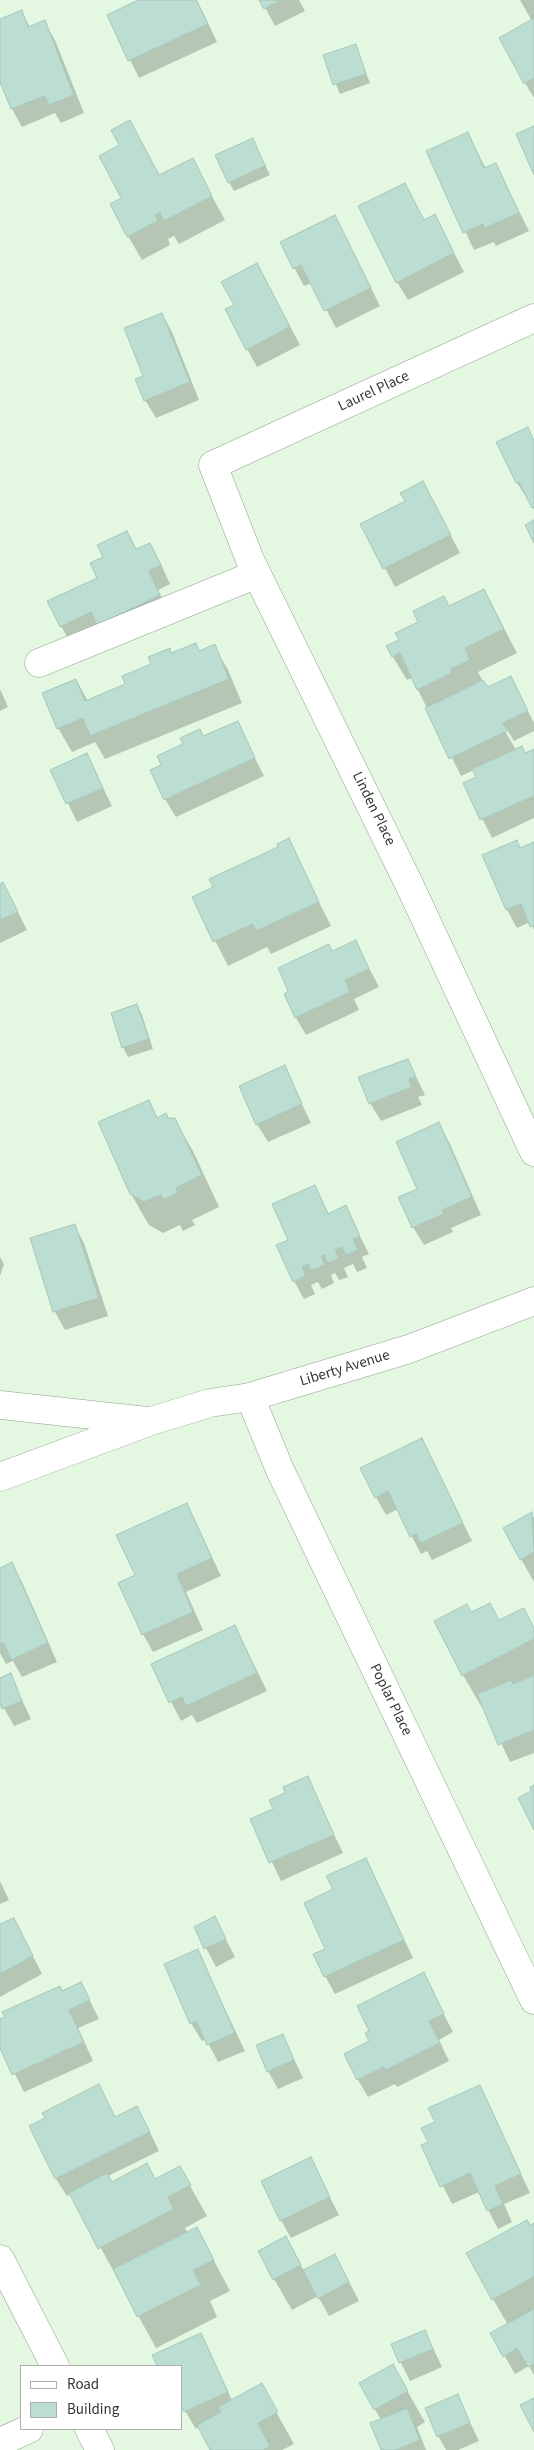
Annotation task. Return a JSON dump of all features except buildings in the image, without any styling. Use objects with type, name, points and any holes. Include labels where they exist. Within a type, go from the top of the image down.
[{"type":"street","name":"Laurel Place","points":[[213,465],[534,318]]},
{"type":"street","name":"Linden Place","points":[[213,465],[257,574],[409,884],[509,1102],[534,1152]]},
{"type":"street","points":[[39,662],[257,574]]},
{"type":"street","name":"Liberty Avenue","points":[[0,1477],[151,1421],[210,1403],[250,1397],[409,1349],[534,1301]]},
{"type":"street","name":"Poplar Place","points":[[250,1397],[280,1470],[534,2000]]},
{"type":"street","name":"Liberty Avenue","points":[[0,1404],[151,1421]]},
{"type":"street","points":[[0,2258],[55,2365]]},
{"type":"street","points":[[0,2442],[26,2430]]},
{"type":"street","points":[[89,2430],[100,2450]]}]
